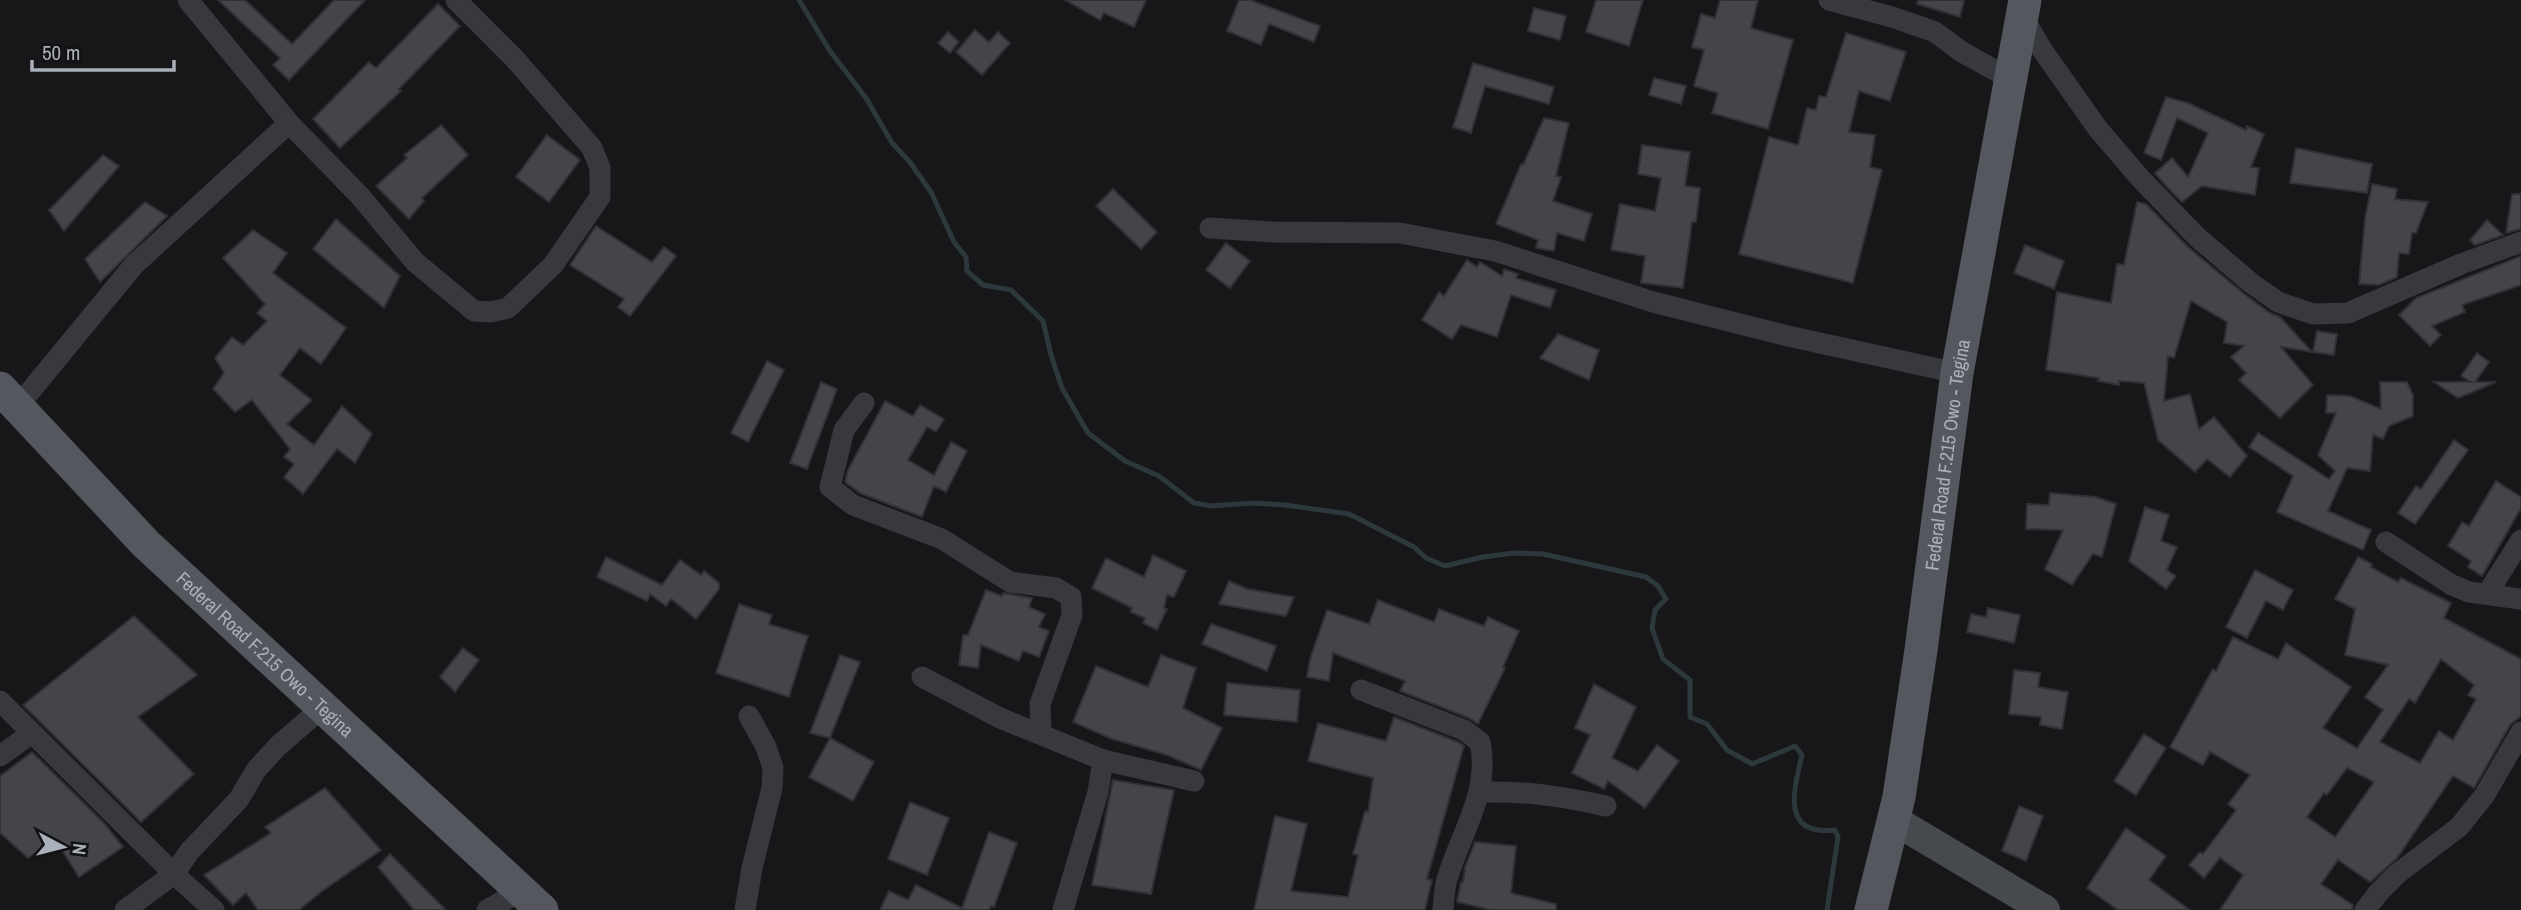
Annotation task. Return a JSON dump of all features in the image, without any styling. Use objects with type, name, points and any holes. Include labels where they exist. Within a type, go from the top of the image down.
[{"type":"main road","name":"Federal Road F.215 Owo - Tegina","points":[[1871,910],[1894,820],[1921,650],[1957,373],[2009,78],[2024,8]]},
{"type":"main road","name":"Federal Road F.215 Owo - Tegina","points":[[9,397],[145,544],[532,901]]},
{"type":"street","points":[[188,0],[289,123],[360,196],[415,262],[474,311],[491,312],[508,308],[553,265],[600,197],[600,168],[592,148],[514,58],[456,0]]},
{"type":"street","points":[[1829,0],[1935,32],[1962,52],[2009,78]]},
{"type":"street","points":[[2024,8],[2043,51],[2098,128],[2140,178],[2197,237],[2278,302],[2314,314],[2348,313],[2461,264],[2521,242]]},
{"type":"street","points":[[9,397],[134,265],[289,123]]},
{"type":"street","points":[[1210,228],[1273,232],[1400,233],[1495,251],[1653,302],[1788,336],[1957,373]]},
{"type":"street","points":[[864,403],[844,430],[830,487],[853,505],[942,539],[1010,582],[1056,588],[1071,597],[1072,615],[1040,704],[1041,734]]},
{"type":"street","points":[[2487,594],[2521,540]]},
{"type":"street","points":[[2386,542],[2452,585],[2469,592],[2521,599]]},
{"type":"street","points":[[922,677],[1000,718],[1103,760],[1194,781]]},
{"type":"street","points":[[1361,690],[1464,730],[1480,742],[1484,760],[1480,792],[1446,883],[1443,910]]},
{"type":"street","points":[[0,701],[174,874],[214,910]]},
{"type":"street","points":[[125,910],[174,874],[189,852],[239,799],[256,770],[278,746],[322,708]]},
{"type":"street","points":[[745,910],[752,868],[772,788],[773,768],[766,747],[749,716]]},
{"type":"street","points":[[2365,910],[2397,874],[2459,827],[2484,796],[2521,732]]},
{"type":"street","points":[[0,756],[32,733]]},
{"type":"street","points":[[1063,910],[1098,792],[1103,760]]},
{"type":"street","points":[[1480,792],[1514,791],[1556,795],[1606,806]]},
{"type":"street","points":[[1894,820],[2045,910]]},
{"type":"street","points":[[487,910],[532,901]]},
{"type":"building","points":[[218,0],[245,0],[292,44],[334,0],[365,0],[289,80],[273,65],[280,58]]},
{"type":"building","points":[[1065,0],[1146,0],[1134,27],[1104,13],[1100,20]]},
{"type":"building","points":[[1239,0],[1250,0],[1320,26],[1314,42],[1269,24],[1261,45],[1227,31]]},
{"type":"building","points":[[1596,0],[1643,0],[1629,46],[1586,32]]},
{"type":"building","points":[[1720,0],[1758,0],[1751,28],[1793,40],[1768,129],[1712,113],[1718,93],[1694,86],[1704,50],[1692,47],[1701,14],[1715,18]]},
{"type":"building","points":[[1918,0],[1964,0],[1960,17],[1917,4]]},
{"type":"building","points":[[438,4],[460,26],[399,89],[401,91],[340,148],[313,119],[369,62],[376,68]]},
{"type":"building","points":[[1534,8],[1566,16],[1560,40],[1528,31]]},
{"type":"building","points":[[975,30],[989,42],[998,32],[1010,43],[982,75],[956,52]]},
{"type":"building","points":[[948,32],[959,42],[950,53],[938,43]]},
{"type":"building","points":[[1846,33],[1906,52],[1890,101],[1859,91],[1849,132],[1875,135],[1870,167],[1882,170],[1853,283],[1739,254],[1769,137],[1798,145],[1807,108],[1816,110],[1819,96],[1826,97]]},
{"type":"building","points":[[1473,63],[1554,87],[1549,104],[1485,86],[1471,133],[1453,127]]},
{"type":"building","points":[[1654,78],[1686,86],[1681,104],[1649,95]]},
{"type":"building","points":[[2166,97],[2188,103],[2246,130],[2247,126],[2264,134],[2251,167],[2259,168],[2255,195],[2202,186],[2182,202],[2166,186],[2155,173],[2172,158],[2188,177],[2208,133],[2177,118],[2161,160],[2144,153]]},
{"type":"building","points":[[1544,118],[1569,123],[1556,176],[1561,177],[1553,201],[1592,214],[1584,241],[1557,233],[1554,251],[1536,248],[1538,240],[1496,224]]},
{"type":"building","points":[[441,125],[468,155],[422,198],[424,201],[409,219],[376,186],[407,158],[404,155]]},
{"type":"building","points":[[547,135],[580,160],[549,202],[516,177]]},
{"type":"building","points":[[1642,145],[1690,152],[1685,186],[1700,188],[1696,222],[1692,222],[1683,288],[1641,283],[1645,256],[1611,250],[1620,204],[1655,211],[1661,178],[1638,174]]},
{"type":"building","points":[[2296,148],[2372,164],[2367,193],[2290,183]]},
{"type":"building","points":[[103,155],[119,166],[64,231],[49,210]]},
{"type":"building","points":[[2372,184],[2397,189],[2395,199],[2428,202],[2416,233],[2412,233],[2409,254],[2399,253],[2397,277],[2379,285],[2359,284],[2365,218]]},
{"type":"building","points":[[1113,189],[1157,232],[1141,249],[1096,206]]},
{"type":"building","points":[[2512,194],[2521,194],[2521,229],[2506,233]]},
{"type":"building","points":[[145,202],[167,216],[100,282],[85,259]]},
{"type":"building","points":[[2137,202],[2146,204],[2188,247],[2243,293],[2280,317],[2312,352],[2281,347],[2313,385],[2280,418],[2239,380],[2246,373],[2231,357],[2244,346],[2224,343],[2227,322],[2191,301],[2174,358],[2168,356],[2164,401],[2190,394],[2199,429],[2214,417],[2247,456],[2230,477],[2207,459],[2195,472],[2158,440],[2144,383],[2119,381],[2119,385],[2098,381],[2099,378],[2046,370],[2057,292],[2111,303],[2117,264],[2124,265]]},
{"type":"building","points":[[336,219],[400,276],[384,308],[313,249]]},
{"type":"building","points":[[2487,220],[2503,235],[2475,245],[2470,240]]},
{"type":"building","points":[[596,226],[652,262],[664,247],[676,256],[630,316],[618,307],[624,299],[570,265]]},
{"type":"building","points":[[253,230],[287,253],[273,273],[346,328],[321,364],[300,348],[280,375],[312,400],[287,424],[314,445],[342,406],[372,434],[355,463],[337,449],[303,494],[284,477],[294,464],[284,457],[290,449],[252,400],[235,412],[213,389],[224,373],[215,358],[232,337],[243,345],[267,321],[257,313],[265,304],[223,258]]},
{"type":"building","points":[[1226,243],[1250,261],[1230,288],[1206,270]]},
{"type":"building","points":[[2025,245],[2064,261],[2054,289],[2014,273]]},
{"type":"building","points":[[2521,256],[2521,285],[2462,305],[2465,312],[2432,326],[2441,335],[2430,346],[2399,315],[2416,298]]},
{"type":"building","points":[[1467,260],[1477,267],[1480,262],[1502,276],[1504,269],[1518,274],[1516,278],[1556,290],[1550,308],[1511,295],[1497,337],[1461,325],[1452,339],[1422,320],[1439,292],[1444,296]]},
{"type":"building","points":[[2317,331],[2337,334],[2334,355],[2313,352]]},
{"type":"building","points":[[1558,334],[1599,350],[1589,380],[1540,358]]},
{"type":"building","points":[[2477,353],[2489,362],[2475,382],[2496,382],[2458,398],[2434,382],[2471,382],[2461,376]]},
{"type":"building","points":[[767,361],[784,370],[748,442],[731,433]]},
{"type":"building","points":[[821,382],[837,389],[807,469],[790,463]]},
{"type":"building","points":[[2380,382],[2407,382],[2413,395],[2413,416],[2389,426],[2383,439],[2373,435],[2370,471],[2347,468],[2328,511],[2371,530],[2363,550],[2277,512],[2293,476],[2249,447],[2258,433],[2329,479],[2335,471],[2318,455],[2336,413],[2326,413],[2327,395],[2350,396],[2381,409]]},
{"type":"building","points":[[885,401],[913,416],[920,405],[944,419],[936,432],[927,427],[908,460],[934,475],[951,442],[967,451],[946,492],[934,486],[922,517],[860,493],[845,482],[848,470]]},
{"type":"building","points":[[2454,440],[2468,450],[2415,524],[2398,513],[2416,486],[2421,489]]},
{"type":"building","points":[[2496,481],[2521,497],[2521,508],[2482,576],[2468,567],[2471,561],[2448,546],[2462,522],[2469,526]]},
{"type":"building","points":[[2050,493],[2096,497],[2116,504],[2102,557],[2093,554],[2072,585],[2045,569],[2063,530],[2026,529],[2027,504],[2049,505]]},
{"type":"building","points":[[2145,507],[2169,515],[2161,541],[2177,547],[2167,570],[2176,576],[2166,589],[2129,561]]},
{"type":"building","points":[[1153,555],[1186,571],[1174,597],[1167,595],[1164,608],[1167,609],[1157,630],[1143,623],[1145,618],[1130,612],[1132,608],[1092,588],[1106,558],[1144,577]]},
{"type":"building","points":[[606,557],[662,585],[680,560],[701,575],[704,571],[719,583],[719,589],[696,619],[671,599],[666,606],[650,594],[647,601],[597,577]]},
{"type":"building","points":[[2358,557],[2398,582],[2401,578],[2451,603],[2444,618],[2521,659],[2521,716],[2510,725],[2474,788],[2453,776],[2397,858],[2370,882],[2338,860],[2321,884],[2353,905],[2352,910],[2220,910],[2243,875],[2220,858],[2204,878],[2189,865],[2200,852],[2203,854],[2236,810],[2228,804],[2250,775],[2210,752],[2203,765],[2170,747],[2213,669],[2216,671],[2233,637],[2278,659],[2286,643],[2351,687],[2323,728],[2357,748],[2383,710],[2365,697],[2388,665],[2345,655],[2355,609],[2335,599]],"holes":[[[2441,659],[2474,685],[2468,695],[2476,699],[2453,740],[2439,731],[2420,763],[2380,742],[2409,699],[2415,703]],[[2347,768],[2374,782],[2335,837],[2307,817]]]},
{"type":"building","points":[[2255,570],[2293,590],[2283,610],[2266,601],[2247,638],[2226,627]]},
{"type":"building","points":[[1229,581],[1247,589],[1294,597],[1286,616],[1219,604]]},
{"type":"building","points":[[986,590],[1002,596],[1003,593],[1032,598],[1029,607],[1045,614],[1039,627],[1049,631],[1039,657],[1023,651],[1019,661],[981,645],[978,668],[959,665],[963,635],[968,635]]},
{"type":"building","points":[[1378,600],[1434,622],[1439,609],[1484,626],[1488,617],[1519,631],[1503,667],[1505,668],[1478,724],[1400,691],[1405,681],[1333,653],[1329,681],[1307,677],[1310,659],[1327,610],[1369,624]]},
{"type":"building","points":[[739,604],[772,615],[769,624],[808,636],[789,697],[716,673]]},
{"type":"building","points":[[1988,608],[2020,615],[2014,643],[1967,632],[1971,614],[1986,617]]},
{"type":"building","points":[[134,616],[197,675],[138,717],[194,774],[141,822],[23,705]]},
{"type":"building","points":[[1211,624],[1276,646],[1267,671],[1202,644]]},
{"type":"building","points":[[463,648],[479,660],[455,692],[440,677]]},
{"type":"building","points":[[840,655],[860,662],[830,738],[810,733]]},
{"type":"building","points":[[1161,655],[1196,668],[1183,708],[1222,728],[1201,770],[1167,755],[1112,739],[1073,722],[1096,666],[1148,687]]},
{"type":"building","points":[[2014,670],[2040,673],[2038,687],[2068,692],[2062,729],[2040,725],[2041,717],[2009,714]]},
{"type":"building","points":[[1227,683],[1300,690],[1297,722],[1224,715]]},
{"type":"building","points":[[1594,684],[1636,707],[1612,758],[1638,771],[1657,745],[1679,761],[1645,808],[1608,781],[1604,789],[1572,773],[1590,735],[1575,728]]},
{"type":"building","points":[[1394,717],[1464,746],[1427,879],[1432,880],[1425,910],[1254,910],[1275,816],[1307,824],[1291,891],[1348,897],[1358,855],[1353,854],[1365,811],[1368,812],[1373,778],[1308,761],[1318,723],[1386,741]]},
{"type":"building","points":[[2144,734],[2166,748],[2136,795],[2114,781]]},
{"type":"building","points":[[830,738],[874,762],[853,801],[809,777]]},
{"type":"building","points":[[32,752],[104,823],[123,847],[79,877],[56,841],[28,858],[0,833],[0,776]]},
{"type":"building","points":[[1113,780],[1174,790],[1151,894],[1092,885]]},
{"type":"building","points":[[325,788],[381,850],[299,910],[258,910],[246,893],[233,905],[204,875],[271,833],[265,827]]},
{"type":"building","points":[[910,802],[949,818],[927,875],[888,859]]},
{"type":"building","points":[[2019,806],[2043,816],[2026,861],[2002,851]]},
{"type":"building","points":[[2126,828],[2166,856],[2149,880],[2190,910],[2118,910],[2087,888]]},
{"type":"building","points":[[989,832],[1017,843],[994,907],[991,906],[989,910],[880,910],[889,891],[908,900],[916,885],[962,908]]},
{"type":"building","points":[[1475,842],[1516,846],[1511,893],[1556,904],[1556,910],[1491,910],[1457,902],[1465,867]]},
{"type":"building","points":[[390,854],[446,910],[414,910],[378,867]]},
{"type":"waterway","points":[[799,0],[830,51],[866,98],[892,143],[931,192],[954,242],[966,257],[967,271],[983,285],[1011,290],[1043,321],[1062,388],[1088,433],[1125,461],[1159,476],[1194,503],[1211,506],[1254,503],[1285,505],[1349,514],[1445,566],[1514,553],[1543,554],[1646,577],[1658,586],[1666,599],[1655,610],[1652,628],[1663,659],[1690,680],[1690,717],[1707,724],[1727,750],[1752,764],[1795,746],[1802,755],[1794,796],[1798,818],[1806,826],[1817,830],[1835,830],[1838,837],[1827,910]]}]
